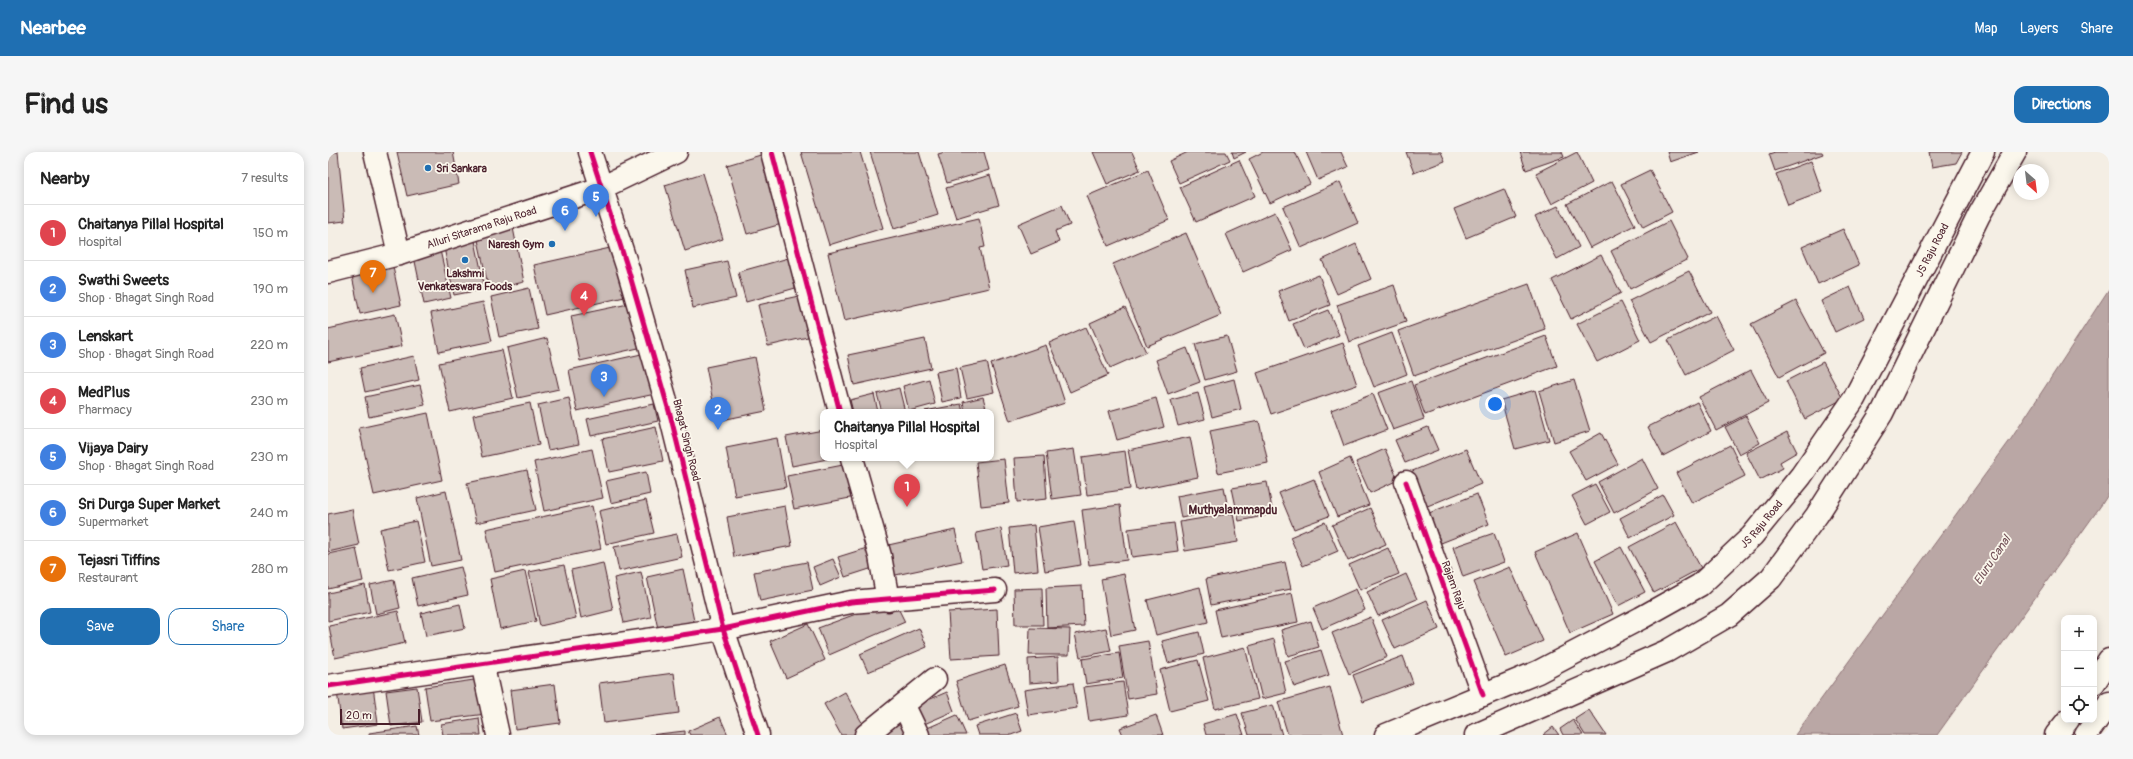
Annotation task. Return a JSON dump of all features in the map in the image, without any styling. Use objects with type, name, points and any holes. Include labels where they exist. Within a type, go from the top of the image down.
[{"type":"street","points":[[375,152],[399,254]]},
{"type":"street","name":"Bhagat Singh Road","points":[[590,152],[671,418],[723,629],[758,735]]},
{"type":"street","name":"Alluri Sitarama Raju Road","points":[[328,272],[399,254],[601,188],[676,152]]},
{"type":"street","points":[[772,152],[839,409]]},
{"type":"street","name":"JS Raju Road","points":[[1386,735],[1538,672],[1700,585],[1752,536],[1801,476],[1854,399],[1982,152]]},
{"type":"street","points":[[1476,735],[1667,651],[1729,615],[1770,578],[1818,515],[1882,413],[1979,215],[2015,152]]},
{"type":"street","points":[[853,461],[880,556],[888,600]]},
{"type":"street","name":"Rajam Raju","points":[[1406,482],[1483,695]]},
{"type":"street","points":[[328,686],[723,629],[851,602],[995,590]]},
{"type":"street","points":[[2097,678],[2109,660]]},
{"type":"street","points":[[482,663],[498,735]]},
{"type":"street","points":[[866,735],[904,706],[935,679]]},
{"type":"street","points":[[2086,735],[2109,704]]},
{"type":"street","points":[[904,706],[918,735]]},
{"type":"street","points":[[2056,735],[2066,723]]},
{"type":"water","name":"Eluru Canal","points":[[2109,289],[2109,493],[2102,504],[1937,735],[1795,735],[2011,439]]},
{"type":"building","points":[[328,152],[338,152],[345,221],[328,223]]},
{"type":"building","name":"Sri Sankara","points":[[397,152],[453,152],[459,184],[407,196]]},
{"type":"building","points":[[801,152],[860,152],[883,228],[829,245]]},
{"type":"building","points":[[870,152],[919,152],[938,215],[894,229]]},
{"type":"building","points":[[945,152],[984,152],[989,170],[947,183],[938,154]]},
{"type":"building","points":[[1093,152],[1132,152],[1140,170],[1107,184]]},
{"type":"building","points":[[1188,152],[1226,152],[1230,160],[1179,183],[1169,161]]},
{"type":"building","points":[[1232,152],[1246,152],[1234,158]]},
{"type":"building","points":[[1263,152],[1295,152],[1310,184],[1270,203],[1249,159]]},
{"type":"building","points":[[1306,152],[1341,152],[1348,167],[1318,180]]},
{"type":"building","points":[[1406,152],[1441,152],[1445,161],[1414,173]]},
{"type":"building","points":[[1520,152],[1562,152],[1564,157],[1526,170]]},
{"type":"building","points":[[1577,152],[1592,183],[1552,204],[1536,173]]},
{"type":"building","points":[[1667,152],[1699,152],[1670,162]]},
{"type":"building","points":[[1775,152],[1822,152],[1823,154],[1775,171],[1769,154]]},
{"type":"building","points":[[1929,152],[1962,152],[1956,163],[1932,167]]},
{"type":"building","points":[[764,154],[785,223],[747,234],[727,165]]},
{"type":"building","points":[[1239,160],[1255,196],[1196,222],[1180,187]]},
{"type":"building","points":[[1811,161],[1822,192],[1788,205],[1776,174]]},
{"type":"building","points":[[1148,170],[1169,220],[1108,246],[1087,196]]},
{"type":"building","points":[[1650,170],[1672,212],[1643,227],[1621,184]]},
{"type":"building","points":[[703,173],[723,239],[685,251],[665,185]]},
{"type":"building","points":[[990,175],[999,205],[956,218],[946,188]]},
{"type":"building","points":[[1612,181],[1635,225],[1590,248],[1567,204]]},
{"type":"building","points":[[1340,182],[1358,223],[1301,248],[1283,207]]},
{"type":"building","points":[[1504,189],[1516,217],[1466,238],[1454,209]]},
{"type":"building","points":[[1062,205],[1070,225],[1055,231],[1059,242],[1031,254],[1018,224]]},
{"type":"building","points":[[1558,206],[1579,247],[1557,259],[1535,217]]},
{"type":"building","points":[[1275,212],[1292,250],[1243,272],[1226,234]]},
{"type":"building","points":[[979,218],[985,247],[980,248],[989,288],[844,321],[828,253]]},
{"type":"building","points":[[1669,221],[1688,259],[1630,289],[1611,251]]},
{"type":"building","points":[[512,223],[524,282],[489,290],[476,231]]},
{"type":"building","points":[[1843,229],[1859,265],[1818,284],[1802,247]]},
{"type":"building","points":[[1186,233],[1221,315],[1147,346],[1113,264]]},
{"type":"building","points":[[474,236],[485,289],[454,295],[443,243]]},
{"type":"building","points":[[1356,244],[1371,279],[1337,294],[1322,260]]},
{"type":"building","points":[[439,246],[451,298],[424,304],[413,252]]},
{"type":"building","points":[[619,246],[629,296],[545,315],[534,265]]},
{"type":"building","points":[[1601,255],[1621,293],[1571,319],[1552,280]]},
{"type":"building","points":[[792,257],[799,287],[746,302],[738,272]]},
{"type":"building","points":[[727,261],[736,298],[693,308],[685,270]]},
{"type":"building","points":[[393,267],[401,305],[360,314],[352,276]]},
{"type":"building","points":[[1689,271],[1710,312],[1651,342],[1629,301]]},
{"type":"building","points":[[1319,275],[1330,305],[1289,321],[1278,291]]},
{"type":"building","points":[[1529,284],[1545,329],[1414,376],[1398,331]]},
{"type":"building","points":[[1394,285],[1406,322],[1349,342],[1337,305]]},
{"type":"building","points":[[1850,287],[1864,318],[1835,332],[1821,301]]},
{"type":"building","points":[[529,288],[538,329],[499,337],[491,297]]},
{"type":"building","points":[[803,295],[812,336],[768,346],[758,305]]},
{"type":"building","points":[[1796,301],[1824,353],[1779,377],[1751,324]]},
{"type":"building","points":[[483,302],[492,341],[439,352],[431,313]]},
{"type":"building","points":[[1621,302],[1640,340],[1597,362],[1577,324]]},
{"type":"building","points":[[633,303],[643,347],[580,361],[571,316]]},
{"type":"building","points":[[1125,307],[1146,352],[1110,368],[1090,323]]},
{"type":"building","points":[[1328,310],[1339,335],[1304,349],[1293,324]]},
{"type":"building","points":[[395,314],[402,346],[328,362],[328,329]]},
{"type":"building","points":[[1716,316],[1734,350],[1686,375],[1668,340]]},
{"type":"building","points":[[1086,327],[1108,375],[1070,392],[1049,343]]},
{"type":"building","points":[[1392,333],[1407,374],[1374,387],[1358,346]]},
{"type":"building","points":[[1227,336],[1237,371],[1205,380],[1195,344]]},
{"type":"building","points":[[1546,336],[1557,366],[1425,415],[1414,385]]},
{"type":"building","points":[[547,338],[559,389],[518,398],[507,348]]},
{"type":"building","points":[[925,339],[931,368],[854,385],[848,355]]},
{"type":"building","points":[[1343,343],[1357,385],[1271,414],[1257,373]]},
{"type":"building","points":[[1046,345],[1065,403],[1010,421],[991,364]]},
{"type":"building","points":[[1187,348],[1200,382],[1168,394],[1156,360]]},
{"type":"building","points":[[502,350],[513,398],[450,412],[439,363]]},
{"type":"building","points":[[646,353],[655,394],[577,411],[569,370]]},
{"type":"building","points":[[414,356],[419,380],[365,392],[360,368]]},
{"type":"building","points":[[755,357],[766,411],[717,421],[706,367]]},
{"type":"building","points":[[987,362],[994,392],[967,398],[960,368]]},
{"type":"building","points":[[1823,362],[1843,399],[1805,419],[1786,381]]},
{"type":"building","points":[[956,368],[961,398],[942,402],[936,372]]},
{"type":"building","points":[[1751,370],[1768,403],[1716,430],[1699,397]]},
{"type":"building","points":[[929,379],[935,404],[916,409],[909,409],[903,386]]},
{"type":"building","points":[[1234,379],[1241,409],[1212,417],[1204,387]]},
{"type":"building","points":[[1574,380],[1590,431],[1554,442],[1539,391]]},
{"type":"building","points":[[1411,381],[1424,419],[1393,430],[1378,393]]},
{"type":"building","points":[[420,385],[425,405],[369,417],[365,397]]},
{"type":"building","points":[[899,388],[904,409],[881,409],[877,394]]},
{"type":"building","points":[[1535,390],[1549,440],[1515,449],[1501,400]]},
{"type":"building","points":[[1198,393],[1205,419],[1178,426],[1171,400]]},
{"type":"building","points":[[874,394],[877,409],[852,409],[850,400]]},
{"type":"building","points":[[1373,394],[1387,430],[1344,446],[1331,410]]},
{"type":"building","points":[[983,397],[986,409],[964,409],[963,402]]},
{"type":"building","points":[[569,398],[579,444],[548,450],[538,405]]},
{"type":"building","points":[[1156,398],[1164,427],[1117,440],[1109,411]]},
{"type":"building","points":[[1697,402],[1711,431],[1663,456],[1648,427]]},
{"type":"building","points":[[530,403],[539,445],[482,457],[473,415]]},
{"type":"building","points":[[654,404],[658,421],[591,436],[587,419]]},
{"type":"building","points":[[961,404],[962,409],[935,409]]},
{"type":"building","points":[[428,413],[442,480],[374,495],[359,428]]},
{"type":"building","points":[[1746,416],[1760,443],[1739,454],[1725,427]]},
{"type":"building","points":[[1259,421],[1268,463],[1218,473],[1210,431]]},
{"type":"building","points":[[656,427],[663,461],[609,472],[602,439]]},
{"type":"building","points":[[1428,427],[1438,450],[1405,463],[1395,440]]},
{"type":"building","points":[[820,431],[820,461],[792,466],[786,437]]},
{"type":"building","points":[[1787,432],[1797,452],[1780,462],[1783,468],[1760,480],[1746,453]]},
{"type":"building","points":[[1601,433],[1618,464],[1586,481],[1569,451]]},
{"type":"building","points":[[1190,437],[1198,477],[1136,490],[1128,450]]},
{"type":"building","points":[[777,438],[786,487],[735,496],[726,448]]},
{"type":"building","points":[[1730,445],[1745,476],[1692,503],[1676,473]]},
{"type":"building","points":[[592,449],[603,498],[544,511],[534,462]]},
{"type":"building","points":[[1074,449],[1081,495],[1052,499],[1046,453]]},
{"type":"building","points":[[1385,449],[1398,480],[1370,493],[1356,462]]},
{"type":"building","points":[[1466,449],[1481,484],[1425,507],[1410,472]]},
{"type":"building","points":[[1125,451],[1130,489],[1087,495],[1082,457]]},
{"type":"building","points":[[1044,456],[1047,499],[1017,502],[1014,458]]},
{"type":"building","points":[[1350,458],[1369,505],[1337,517],[1319,472]]},
{"type":"building","points":[[1642,458],[1658,489],[1614,513],[1598,482]]},
{"type":"building","points":[[1004,459],[1009,503],[981,506],[976,462]]},
{"type":"building","points":[[848,464],[855,497],[794,509],[787,476]]},
{"type":"building","points":[[527,470],[536,510],[476,523],[467,483]]},
{"type":"building","points":[[646,472],[650,494],[611,503],[606,481]]},
{"type":"building","points":[[1314,479],[1329,516],[1294,529],[1279,493]]},
{"type":"building","points":[[1267,482],[1273,514],[1239,521],[1232,488]]},
{"type":"building","points":[[1595,484],[1610,512],[1587,524],[1572,496]]},
{"type":"building","points":[[1224,487],[1228,509],[1181,518],[1177,496]]},
{"type":"building","points":[[446,491],[461,560],[431,566],[417,498]]},
{"type":"building","points":[[1477,494],[1489,524],[1441,543],[1429,513]]},
{"type":"building","points":[[1663,495],[1674,515],[1630,538],[1620,518]]},
{"type":"building","points":[[646,500],[654,533],[606,544],[599,511]]},
{"type":"building","points":[[1120,505],[1127,560],[1089,565],[1082,510]]},
{"type":"building","points":[[592,506],[601,549],[495,572],[486,529]]},
{"type":"building","points":[[785,506],[792,546],[734,557],[727,517]]},
{"type":"building","points":[[1370,508],[1386,544],[1348,561],[1332,525]]},
{"type":"building","points":[[352,509],[359,545],[328,552],[328,514]]},
{"type":"building","points":[[1233,513],[1238,542],[1185,551],[1180,522]]},
{"type":"building","points":[[416,521],[425,562],[389,570],[380,529]]},
{"type":"building","points":[[1074,521],[1081,565],[1045,571],[1038,527]]},
{"type":"building","points":[[1325,522],[1338,551],[1303,566],[1290,537]]},
{"type":"building","points":[[1676,522],[1701,568],[1654,593],[1629,547]]},
{"type":"building","points":[[1174,523],[1178,551],[1132,557],[1128,529]]},
{"type":"building","points":[[1034,525],[1038,570],[1013,573],[1009,528]]},
{"type":"building","points":[[1001,528],[1007,565],[982,569],[976,533]]},
{"type":"building","points":[[955,530],[962,561],[891,576],[884,546]]},
{"type":"building","points":[[1494,533],[1504,562],[1463,577],[1453,547]]},
{"type":"building","points":[[1578,533],[1613,614],[1570,633],[1535,552]]},
{"type":"building","points":[[677,534],[682,557],[619,571],[614,547]]},
{"type":"building","points":[[870,547],[876,567],[845,577],[838,557]]},
{"type":"building","points":[[1621,547],[1645,592],[1618,606],[1595,561]]},
{"type":"building","points":[[356,548],[363,581],[328,589],[328,554]]},
{"type":"building","points":[[1388,548],[1399,574],[1360,590],[1349,565]]},
{"type":"building","points":[[833,559],[841,577],[820,586],[813,567]]},
{"type":"building","points":[[807,562],[813,590],[760,601],[754,572]]},
{"type":"building","points":[[1285,562],[1291,589],[1211,605],[1206,579]]},
{"type":"building","points":[[603,563],[613,610],[581,618],[571,570]]},
{"type":"building","points":[[564,565],[576,618],[540,626],[529,572]]},
{"type":"building","points":[[461,567],[468,595],[418,606],[412,578]]},
{"type":"building","points":[[1510,567],[1543,641],[1506,657],[1474,582]]},
{"type":"building","points":[[683,569],[694,621],[658,629],[647,577]]},
{"type":"building","points":[[525,571],[536,621],[500,629],[490,579]]},
{"type":"building","points":[[641,572],[651,617],[624,623],[614,578]]},
{"type":"building","points":[[1124,574],[1135,630],[1111,635],[1101,579]]},
{"type":"building","points":[[1406,574],[1417,599],[1378,616],[1367,592]]},
{"type":"building","points":[[394,580],[400,608],[376,614],[370,585]]},
{"type":"building","points":[[365,585],[370,612],[328,621],[328,593]]},
{"type":"building","points":[[1082,586],[1084,626],[1047,628],[1046,588]]},
{"type":"building","points":[[1200,587],[1208,622],[1156,635],[1147,600]]},
{"type":"building","points":[[1042,588],[1043,625],[1015,625],[1014,589]]},
{"type":"building","points":[[1356,589],[1365,610],[1322,629],[1313,608]]},
{"type":"building","points":[[1292,593],[1298,622],[1221,638],[1215,610]]},
{"type":"building","points":[[894,600],[905,622],[829,655],[818,628]]},
{"type":"building","points":[[1427,600],[1439,629],[1395,649],[1382,620]]},
{"type":"building","points":[[460,604],[465,628],[426,636],[421,613]]},
{"type":"building","points":[[997,609],[999,656],[951,659],[948,612]]},
{"type":"building","points":[[398,611],[405,643],[335,658],[329,626]]},
{"type":"building","points":[[1371,617],[1387,657],[1349,674],[1332,633]]},
{"type":"building","points":[[1311,621],[1319,647],[1288,656],[1281,630]]},
{"type":"building","points":[[808,624],[825,660],[786,678],[770,641]]},
{"type":"building","points":[[919,628],[927,647],[868,672],[860,654]]},
{"type":"building","points":[[1030,628],[1070,629],[1069,655],[1029,655]]},
{"type":"building","points":[[1106,628],[1111,651],[1080,657],[1075,634]]},
{"type":"building","points":[[1199,632],[1204,654],[1168,663],[1162,641]]},
{"type":"building","points":[[1274,639],[1286,693],[1262,699],[1249,646]]},
{"type":"building","points":[[1148,641],[1157,694],[1128,699],[1119,646]]},
{"type":"building","points":[[1245,647],[1258,699],[1215,709],[1203,658]]},
{"type":"building","points":[[1321,650],[1329,675],[1294,687],[1285,661]]},
{"type":"building","points":[[1119,653],[1123,678],[1086,684],[1082,659]]},
{"type":"building","points":[[1403,656],[1413,683],[1363,702],[1353,675]]},
{"type":"building","points":[[1058,657],[1059,681],[1029,683],[1028,659]]},
{"type":"building","points":[[1198,660],[1209,701],[1170,711],[1160,670]]},
{"type":"building","points":[[1005,665],[1018,706],[968,721],[956,681]]},
{"type":"building","points":[[674,673],[679,713],[604,723],[599,683]]},
{"type":"building","points":[[481,679],[486,714],[430,721],[425,687]]},
{"type":"building","points":[[1123,682],[1128,715],[1089,721],[1084,687]]},
{"type":"building","points":[[1073,683],[1077,708],[1028,715],[1024,690]]},
{"type":"building","points":[[555,684],[560,723],[515,729],[510,690]]},
{"type":"building","points":[[373,686],[378,724],[342,729],[337,691]]},
{"type":"building","points":[[417,687],[422,722],[391,726],[386,691]]},
{"type":"building","points":[[1330,687],[1343,735],[1288,735],[1278,702]]},
{"type":"building","points":[[845,692],[865,728],[853,735],[841,735],[824,704]]},
{"type":"building","points":[[947,692],[954,711],[922,725],[914,706]]},
{"type":"building","points":[[1273,705],[1282,735],[1249,735],[1242,713]]},
{"type":"building","points":[[1589,710],[1606,735],[1585,735],[1575,719]]},
{"type":"building","points":[[1016,713],[1022,731],[1011,735],[978,735],[975,726]]},
{"type":"building","points":[[1237,714],[1244,735],[1206,735],[1203,724]]},
{"type":"building","points":[[957,715],[966,735],[925,735],[923,730]]},
{"type":"building","points":[[1156,715],[1163,735],[1123,735],[1120,728]]},
{"type":"building","points":[[720,717],[728,735],[690,735],[688,731]]},
{"type":"building","points":[[904,717],[914,735],[874,735]]},
{"type":"building","points":[[479,718],[481,735],[443,735],[441,724]]},
{"type":"building","points":[[1573,720],[1583,735],[1563,735],[1560,729]]},
{"type":"building","points":[[417,726],[419,735],[369,735],[369,733]]},
{"type":"building","points":[[1553,727],[1559,735],[1543,735]]},
{"type":"building","points":[[685,731],[685,735],[649,735]]},
{"type":"cycle path","points":[[590,152],[628,269],[671,418],[723,629],[758,735]]},
{"type":"cycle path","points":[[772,152],[839,409]]},
{"type":"cycle path","points":[[1406,482],[1483,695]]},
{"type":"cycle path","points":[[328,686],[723,629],[851,602],[995,590]]},
{"type":"place","name":"Sri Sankara","points":[[428,168]]},
{"type":"place","name":"Vijaya Dairy","points":[[596,217]]},
{"type":"place","name":"Sri Durga Super Market","points":[[565,231]]},
{"type":"place","name":"Naresh Gym","points":[[552,244]]},
{"type":"place","name":"Lakshmi Venkateswara Foods","points":[[465,260]]},
{"type":"place","name":"Tejasri Tiffins","points":[[373,293]]},
{"type":"place","name":"MedPlus","points":[[584,316]]},
{"type":"place","name":"Lenskart","points":[[604,397]]},
{"type":"place","name":"Swathi Sweets","points":[[718,430]]},
{"type":"place","name":"Chaitanya Pillal Hospital","points":[[907,507]]},
{"type":"district","name":"Muthyalammapdu","points":[[1233,510]]}]
